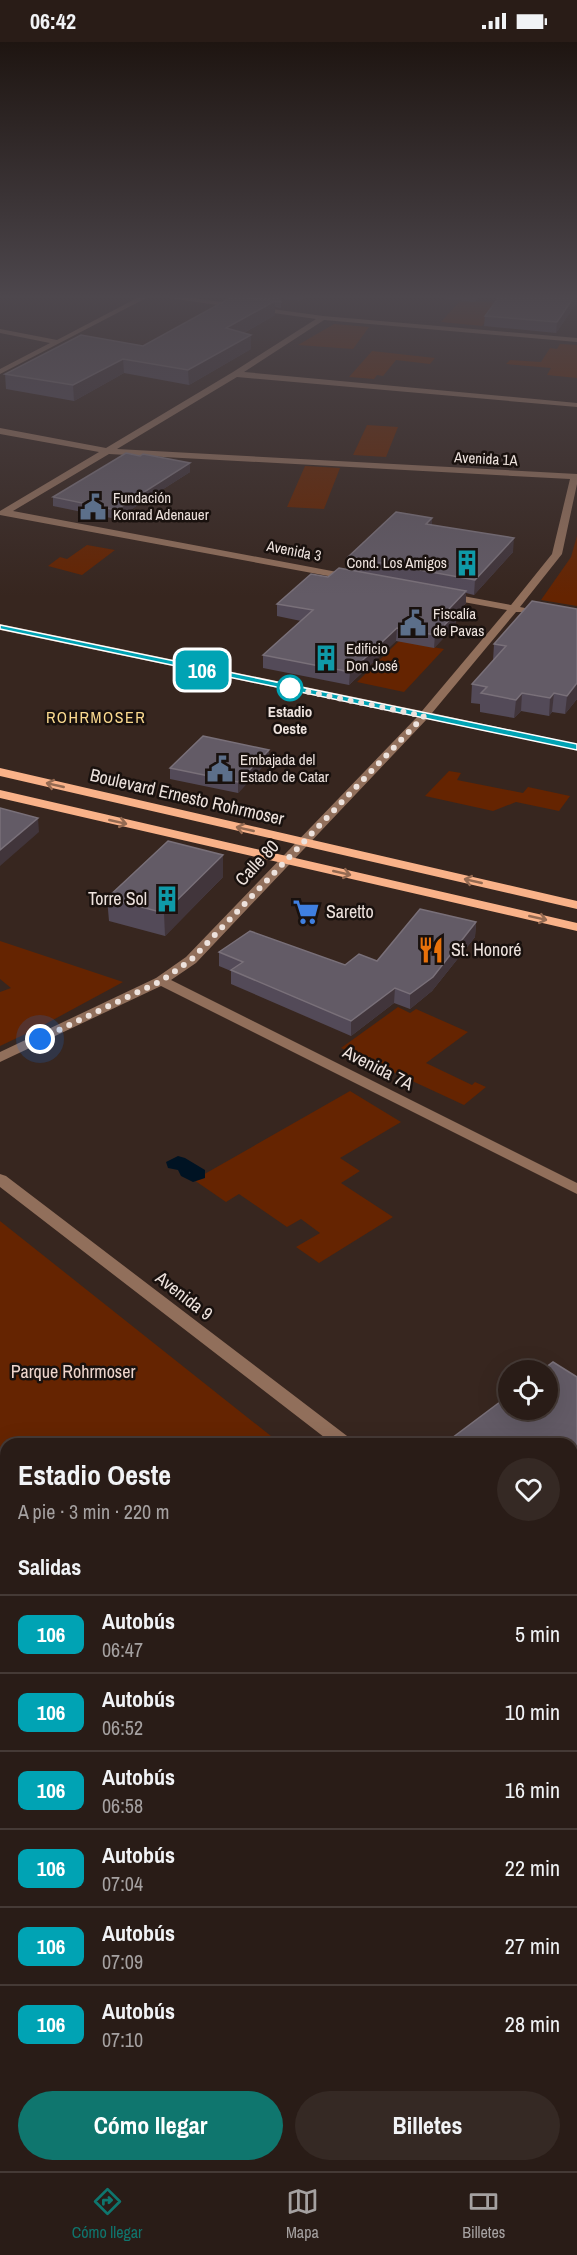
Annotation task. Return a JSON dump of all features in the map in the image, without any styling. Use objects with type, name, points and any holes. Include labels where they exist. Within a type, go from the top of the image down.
[{"type":"main road","name":"Boulevard Ernesto Rohrmoser","points":[[0,772],[577,904]]},
{"type":"main road","points":[[0,794],[577,927]]},
{"type":"street","points":[[3,513],[199,396]]},
{"type":"street","points":[[482,396],[577,405]]},
{"type":"street","name":"Avenida 1A","points":[[0,431],[107,451],[577,477]]},
{"type":"street","name":"Calle 80","points":[[0,1058],[161,981],[191,960],[424,716],[514,608],[557,554],[573,482],[577,477]]},
{"type":"street","name":"Avenida 3","points":[[3,513],[364,580]]},
{"type":"street","points":[[433,593],[531,612]]},
{"type":"street","points":[[0,627],[577,747]]},
{"type":"street","name":"Avenida 7A","points":[[161,981],[577,1189]]},
{"type":"street","name":"Avenida 9","points":[[0,1179],[337,1438]]},
{"type":"green space","points":[[367,425],[398,427],[386,457],[353,455]]},
{"type":"green space","points":[[305,466],[340,468],[324,509],[287,507]]},
{"type":"green space","points":[[577,536],[577,606],[541,600],[571,557]]},
{"type":"green space","points":[[87,545],[115,550],[82,575],[48,566],[60,557],[67,559]]},
{"type":"green space","points":[[399,641],[444,649],[404,692],[357,682]]},
{"type":"green space","points":[[449,771],[461,773],[457,780],[523,793],[528,787],[570,796],[559,811],[516,802],[493,811],[425,796]]},
{"type":"green space","points":[[0,941],[123,982],[0,1046],[0,992],[11,988],[0,979]]},
{"type":"green space","points":[[398,1007],[410,1013],[416,1009],[468,1032],[426,1063],[472,1085],[475,1082],[486,1087],[464,1105],[341,1048]]},
{"type":"green space","points":[[350,1091],[401,1122],[340,1158],[360,1171],[341,1183],[393,1217],[319,1263],[296,1247],[320,1233],[301,1219],[287,1227],[239,1194],[226,1202],[194,1180]]},
{"type":"green space","name":"Parque Rohrmoser","points":[[0,1221],[273,1438],[0,1438]]},
{"type":"water","points":[[178,1156],[205,1170],[205,1178],[193,1182],[181,1176],[178,1170],[168,1168],[166,1162]]},
{"type":"building","points":[[126,453],[190,463],[116,510],[53,497]]},
{"type":"building","points":[[396,512],[432,518],[426,524],[514,538],[475,580],[348,557]]},
{"type":"building","points":[[339,568],[466,591],[447,611],[456,613],[435,635],[397,628],[350,672],[263,655],[313,610],[277,604],[311,574],[328,577]]},
{"type":"building","points":[[532,601],[577,609],[577,683],[567,696],[554,693],[550,698],[522,693],[516,700],[481,693],[487,687],[472,684],[506,646],[494,644]]},
{"type":"building","name":"Embajada del Estado de Catar","points":[[203,736],[269,750],[238,782],[170,768]]},
{"type":"building","points":[[0,808],[38,818],[0,850]]},
{"type":"building","points":[[168,841],[223,855],[164,913],[107,898]]},
{"type":"building","points":[[420,909],[476,922],[433,977],[410,994],[395,988],[351,1021],[231,970],[243,962],[219,952],[250,931],[345,965],[359,954],[377,961]]},
{"type":"building","points":[[558,1365],[577,1377],[577,1438],[452,1438],[498,1404],[498,1420],[558,1420]]},
{"type":"bus line","name":"106","points":[[0,627],[577,747]]},
{"type":"place","name":"Fundación Konrad Adenauer","points":[[93,507]]},
{"type":"place","name":"Cond. Los Amigos","points":[[467,563]]},
{"type":"place","name":"Fiscalía de Pavas","points":[[413,623]]},
{"type":"place","name":"Edificio Don José","points":[[326,658]]},
{"type":"place","name":"Estadio Oeste","points":[[290,688]]},
{"type":"place","name":"Embajada del Estado de Catar","points":[[220,769]]},
{"type":"place","name":"Torre Sol","points":[[167,899]]},
{"type":"place","name":"Saretto","points":[[306,912]]},
{"type":"place","name":"St. Honoré","points":[[431,950]]},
{"type":"district","name":"ROHRMOSER","points":[[96,717]]},
{"type":"route","points":[[40,1039],[161,981],[191,960],[424,716],[290,688]]}]
